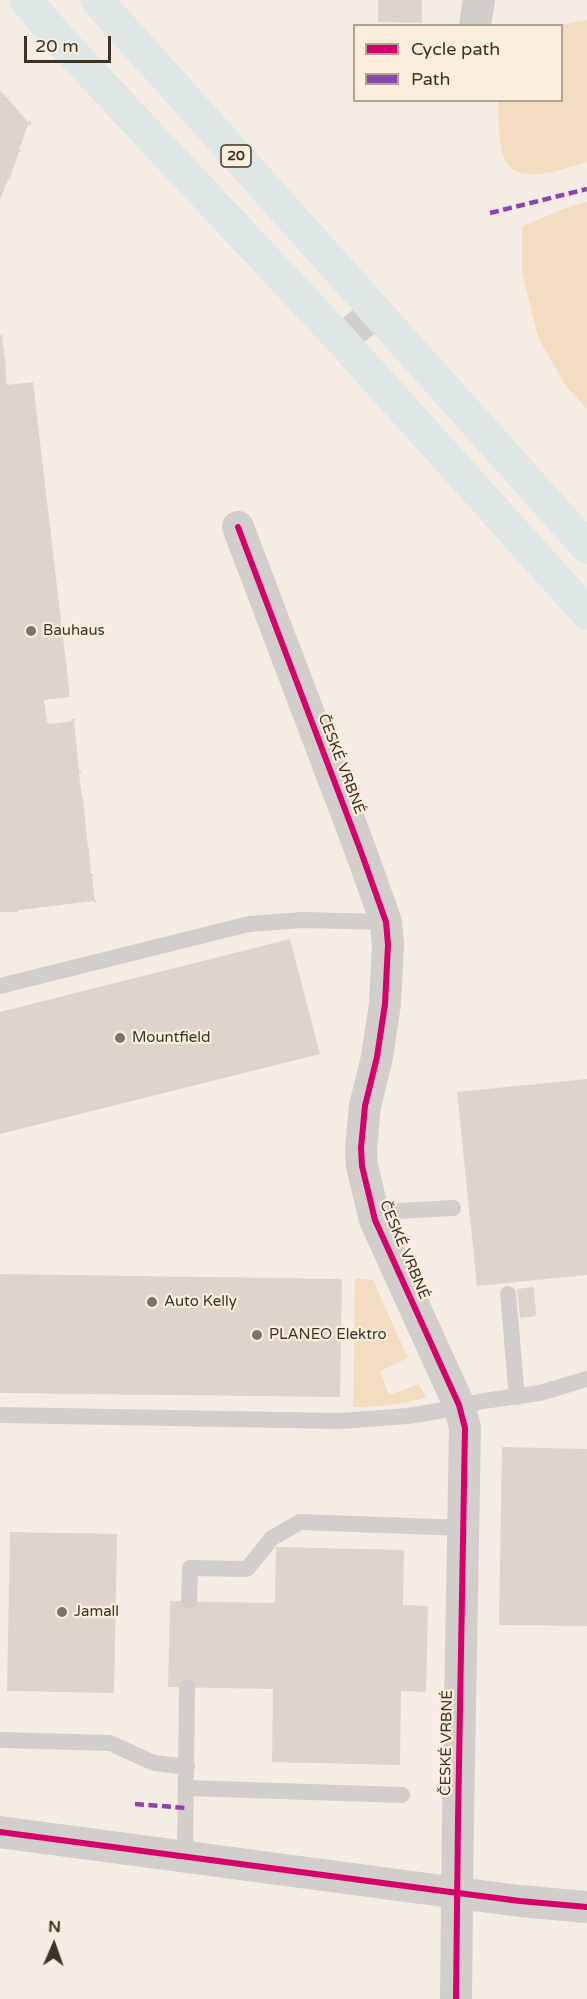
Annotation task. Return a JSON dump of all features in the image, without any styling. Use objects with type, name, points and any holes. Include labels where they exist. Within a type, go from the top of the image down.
[{"type":"main road","points":[[26,0],[61,41],[341,340],[587,613]]},
{"type":"main road","name":"20","points":[[97,0],[587,547]]},
{"type":"street","points":[[475,24],[479,0]]},
{"type":"street","points":[[341,340],[376,312]]},
{"type":"street","name":"ČESKÉ VRBNÉ","points":[[238,527],[386,922],[388,945],[385,1004],[365,1106],[361,1148],[362,1166],[375,1220],[459,1405],[465,1428],[456,1999]]},
{"type":"street","points":[[0,1832],[458,1893],[587,1907]]},
{"type":"lane","points":[[0,986],[249,924],[302,920],[386,922]]},
{"type":"lane","points":[[375,1220],[398,1211],[453,1208]]},
{"type":"lane","points":[[508,1294],[517,1397]]},
{"type":"lane","points":[[0,1415],[340,1421],[440,1411],[459,1405],[540,1393],[587,1379]]},
{"type":"lane","points":[[189,1601],[190,1568],[247,1569],[272,1538],[300,1522],[464,1528]]},
{"type":"lane","points":[[185,1857],[188,1687]]},
{"type":"lane","points":[[0,1740],[110,1743],[154,1763],[187,1767]]},
{"type":"lane","points":[[186,1788],[402,1796]]},
{"type":"shaded area","points":[[587,20],[587,162],[549,173],[524,174],[513,169],[506,161],[501,147],[498,102],[563,102],[563,24]]},
{"type":"shaded area","points":[[587,202],[587,409],[565,385],[538,337],[522,272],[522,226]]},
{"type":"shaded area","points":[[355,1278],[373,1280],[408,1358],[380,1371],[389,1395],[419,1384],[426,1397],[390,1405],[353,1407]]},
{"type":"building","points":[[378,0],[422,0],[422,23],[378,22]]},
{"type":"building","points":[[0,91],[7,98],[11,94],[8,99],[28,122],[30,120],[32,123],[28,125],[19,150],[22,151],[19,152],[11,180],[8,179],[0,200]]},
{"type":"building","name":"Bauhaus","points":[[3,334],[7,385],[33,382],[70,697],[44,700],[49,724],[75,719],[91,874],[94,876],[92,876],[97,902],[17,912],[0,912],[0,335]]},
{"type":"building","points":[[290,939],[320,1054],[0,1134],[0,1012]]},
{"type":"building","points":[[587,1079],[587,1275],[477,1286],[457,1092]]},
{"type":"building","points":[[0,1274],[342,1279],[340,1397],[0,1393]]},
{"type":"building","points":[[534,1287],[536,1316],[520,1318],[517,1289]]},
{"type":"building","points":[[502,1447],[587,1449],[587,1626],[499,1625]]},
{"type":"building","name":"Jamall","points":[[10,1532],[117,1534],[114,1693],[7,1691]]},
{"type":"building","points":[[276,1547],[404,1550],[403,1605],[428,1606],[426,1692],[401,1691],[400,1765],[272,1762],[273,1689],[168,1687],[170,1601],[275,1603]]},
{"type":"marked path","points":[[490,213],[587,189]]},
{"type":"marked path","points":[[135,1804],[186,1808]]},
{"type":"cycle path","points":[[238,527],[386,922],[388,945],[385,1004],[377,1057],[365,1106],[361,1148],[362,1166],[375,1220],[459,1405],[465,1428],[456,1999]]},
{"type":"cycle path","points":[[0,1832],[520,1901],[587,1907]]},
{"type":"place","name":"Bauhaus","points":[[31,631]]},
{"type":"place","name":"Mountfield","points":[[120,1038]]},
{"type":"place","name":"Auto Kelly","points":[[152,1302]]},
{"type":"place","name":"PLANEO Elektro","points":[[257,1335]]},
{"type":"place","name":"Jamall","points":[[62,1612]]}]
